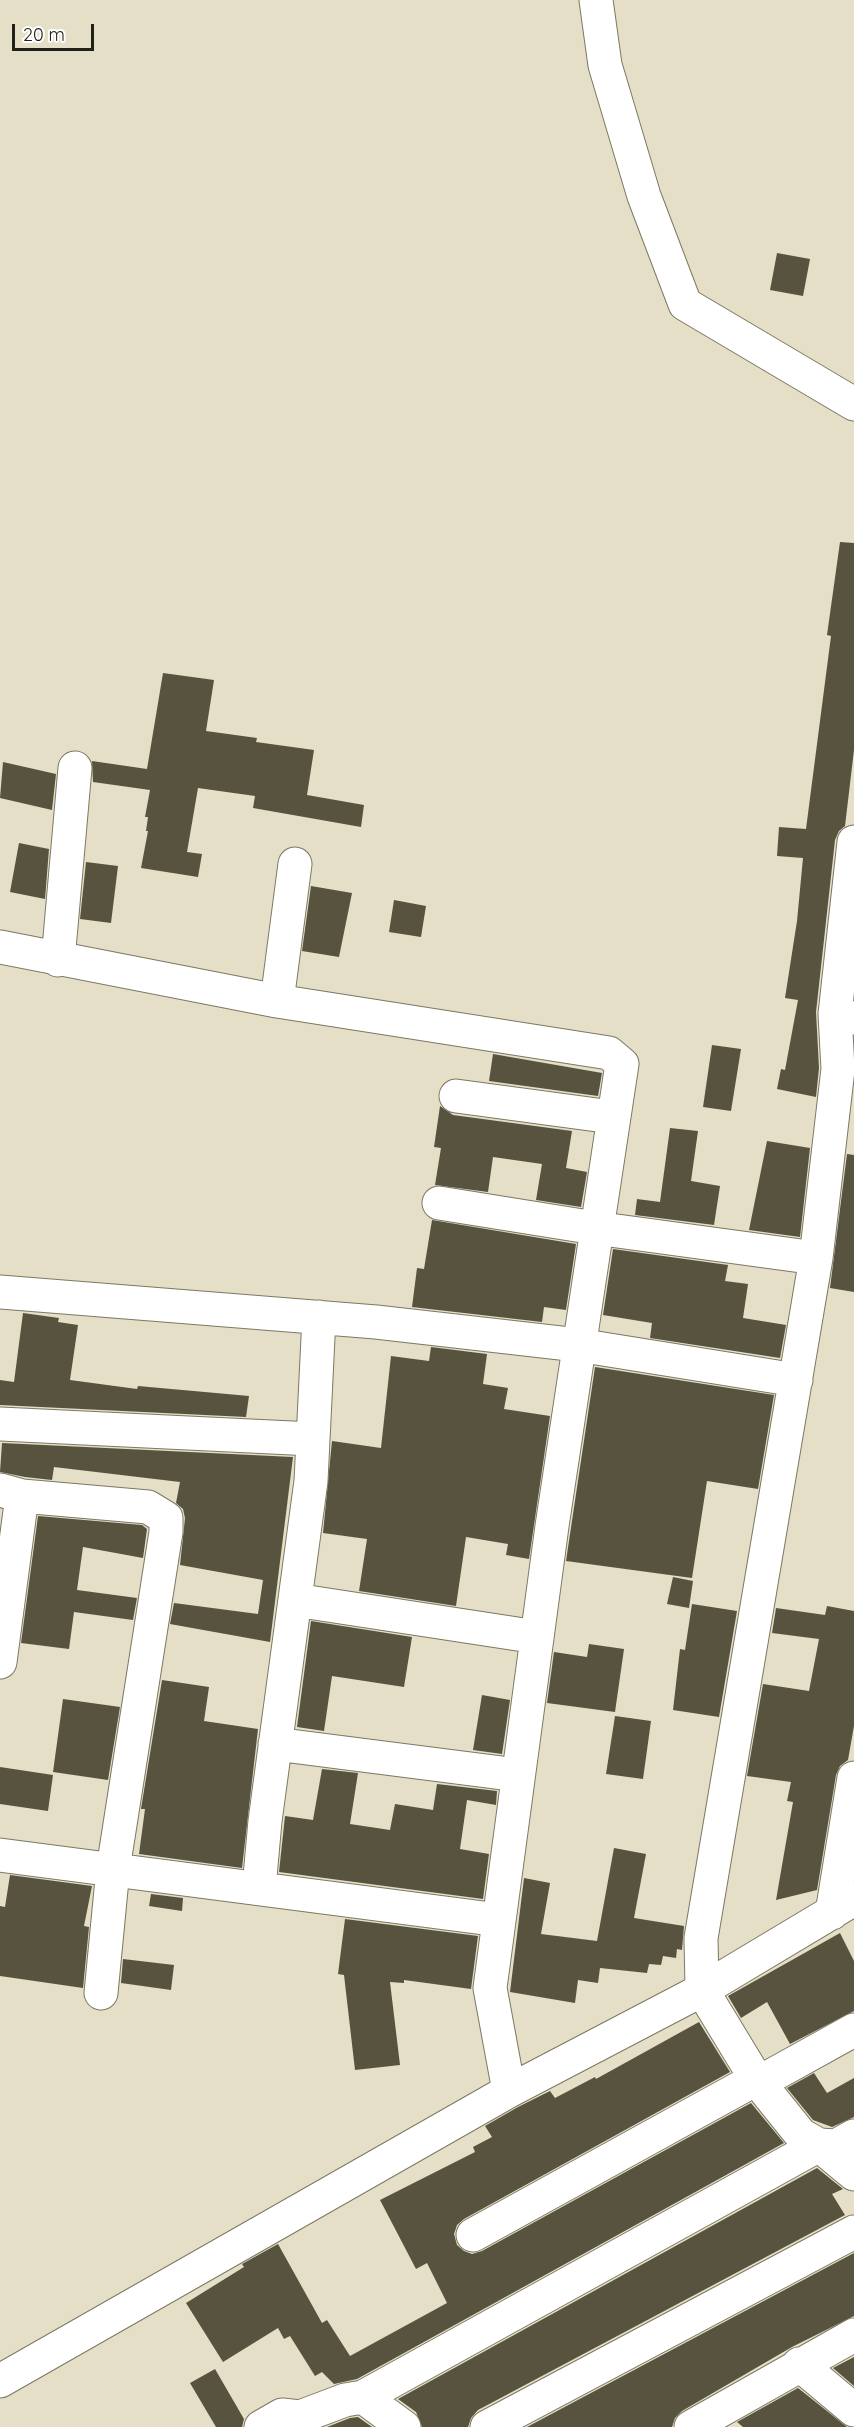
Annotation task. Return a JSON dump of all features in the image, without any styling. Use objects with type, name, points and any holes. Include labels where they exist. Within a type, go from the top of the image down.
[{"type":"street","points":[[596,0],[608,76],[644,196],[685,304],[854,404]]},
{"type":"street","points":[[58,960],[75,768]]},
{"type":"street","points":[[854,842],[845,1016],[816,1258],[701,1938],[702,1990],[758,2080],[801,2135],[819,2145],[854,2174]]},
{"type":"street","points":[[277,1001],[295,864]]},
{"type":"street","points":[[0,947],[277,1001],[609,1053],[622,1064],[578,1345],[490,1988],[508,2091]]},
{"type":"street","points":[[456,1096],[612,1117]]},
{"type":"street","points":[[439,1203],[595,1228],[816,1258]]},
{"type":"street","points":[[0,1292],[319,1317],[578,1345],[796,1380]]},
{"type":"street","points":[[259,1888],[275,1744],[311,1481],[319,1317]]},
{"type":"street","points":[[0,1424],[313,1439]]},
{"type":"street","points":[[0,1662],[11,1493],[148,1508],[165,1518],[166,1532],[113,1869],[101,1993]]},
{"type":"street","points":[[295,1600],[537,1637]]},
{"type":"street","points":[[275,1744],[518,1775]]},
{"type":"street","points":[[0,2381],[508,2091],[702,1990],[843,1906],[854,1778]]},
{"type":"street","points":[[0,1855],[499,1920]]},
{"type":"street","points":[[473,2235],[854,2030]]},
{"type":"street","points":[[261,2427],[282,2415],[297,2422],[345,2400],[363,2397],[819,2145],[836,2146],[854,2136]]},
{"type":"street","points":[[487,2427],[854,2232]]},
{"type":"street","points":[[715,2422],[799,2364],[854,2335]]},
{"type":"street","points":[[799,2364],[854,2410]]},
{"type":"street","points":[[363,2397],[404,2427]]},
{"type":"building","points":[[777,253],[810,259],[803,296],[770,290]]},
{"type":"building","points":[[840,542],[854,543],[854,750],[845,826],[839,831],[835,840],[816,1012],[819,1068],[816,1097],[777,1089],[781,1069],[785,1070],[798,1000],[785,998],[797,921],[803,858],[777,856],[779,827],[806,829],[831,636],[827,635]]},
{"type":"building","points":[[163,673],[214,680],[206,731],[257,738],[256,742],[314,750],[307,795],[364,805],[361,827],[253,808],[255,796],[198,788],[187,852],[202,854],[198,877],[141,868],[148,831],[146,831],[148,817],[145,817],[150,790],[93,782],[92,761],[147,769]]},
{"type":"building","points":[[3,762],[56,774],[52,810],[0,798]]},
{"type":"building","points":[[19,843],[49,849],[45,899],[10,892]]},
{"type":"building","points":[[86,862],[118,866],[111,923],[80,919]]},
{"type":"building","points":[[311,886],[352,893],[339,957],[302,951]]},
{"type":"building","points":[[394,900],[426,906],[421,937],[389,932]]},
{"type":"building","points":[[712,1045],[741,1049],[731,1111],[703,1107]]},
{"type":"building","points":[[493,1054],[602,1073],[598,1096],[489,1081]]},
{"type":"building","points":[[440,1106],[453,1115],[572,1131],[566,1168],[587,1172],[581,1207],[536,1200],[542,1164],[493,1157],[488,1192],[435,1185],[441,1148],[434,1147]]},
{"type":"building","points":[[670,1128],[698,1131],[691,1181],[720,1186],[714,1225],[635,1215],[637,1199],[660,1202]]},
{"type":"building","points":[[767,1141],[810,1148],[800,1237],[749,1230]]},
{"type":"building","points":[[847,1154],[854,1155],[854,1292],[830,1288]]},
{"type":"building","points":[[432,1220],[576,1244],[566,1310],[544,1307],[542,1322],[412,1307],[417,1268],[424,1269]]},
{"type":"building","points":[[613,1249],[728,1265],[725,1281],[748,1284],[743,1318],[786,1325],[780,1358],[650,1338],[652,1323],[603,1315]]},
{"type":"building","points":[[23,1313],[59,1318],[58,1322],[78,1325],[70,1380],[137,1389],[138,1386],[249,1396],[246,1417],[0,1405],[0,1380],[14,1382]]},
{"type":"building","points":[[431,1347],[487,1354],[483,1384],[508,1388],[504,1409],[550,1416],[529,1559],[506,1555],[508,1544],[466,1537],[456,1606],[359,1591],[367,1539],[323,1533],[332,1441],[381,1448],[391,1356],[429,1361]]},
{"type":"building","points":[[595,1367],[774,1395],[758,1489],[707,1481],[692,1578],[566,1561]]},
{"type":"building","points":[[2,1443],[293,1457],[270,1642],[170,1624],[174,1603],[258,1614],[263,1580],[180,1565],[185,1518],[183,1509],[176,1503],[180,1482],[54,1467],[52,1480],[0,1472]]},
{"type":"building","points":[[38,1516],[142,1525],[147,1529],[143,1558],[83,1547],[77,1590],[137,1598],[133,1620],[74,1612],[69,1649],[21,1643]]},
{"type":"building","points":[[673,1577],[693,1581],[689,1608],[667,1604]]},
{"type":"building","points":[[692,1604],[737,1611],[719,1717],[673,1710],[680,1649],[685,1650]]},
{"type":"building","points":[[827,1606],[854,1611],[854,1726],[848,1760],[840,1766],[836,1775],[817,1890],[776,1900],[793,1802],[787,1801],[791,1782],[747,1776],[763,1684],[809,1691],[819,1639],[772,1633],[776,1608],[825,1615]]},
{"type":"building","points":[[311,1621],[412,1637],[404,1687],[332,1676],[324,1731],[297,1727]]},
{"type":"building","points":[[589,1644],[624,1649],[615,1712],[547,1703],[554,1652],[587,1657]]},
{"type":"building","points":[[162,1680],[209,1687],[204,1721],[258,1729],[242,1868],[139,1854],[145,1809],[141,1809]]},
{"type":"building","points":[[482,1695],[510,1700],[502,1754],[473,1750]]},
{"type":"building","points":[[63,1699],[120,1707],[108,1780],[53,1772]]},
{"type":"building","points":[[615,1716],[651,1721],[643,1779],[606,1774]]},
{"type":"building","points":[[0,1767],[53,1775],[48,1811],[0,1804]]},
{"type":"building","points":[[322,1769],[358,1773],[350,1824],[390,1830],[395,1804],[433,1810],[437,1784],[497,1791],[496,1805],[467,1800],[460,1849],[489,1854],[483,1899],[279,1872],[285,1816],[313,1820]]},
{"type":"building","points":[[614,1848],[646,1854],[634,1918],[684,1926],[682,1950],[677,1949],[676,1958],[663,1956],[661,1965],[649,1964],[647,1973],[600,1968],[598,1983],[578,1980],[575,2003],[510,1992],[524,1878],[550,1883],[541,1934],[597,1941]]},
{"type":"building","points":[[10,1875],[92,1886],[84,1926],[89,1927],[83,1988],[0,1976],[0,1906],[5,1907]]},
{"type":"building","points":[[151,1894],[183,1898],[182,1911],[149,1906]]},
{"type":"building","points":[[345,1919],[478,1936],[471,1989],[404,1980],[404,1983],[390,1982],[400,2065],[355,2070],[344,1975],[338,1974]]},
{"type":"building","points":[[840,1933],[854,1961],[854,2011],[790,2044],[767,2002],[741,2018],[728,1996]]},
{"type":"building","points":[[123,1959],[174,1965],[171,1990],[121,1983]]},
{"type":"building","points":[[699,2022],[730,2072],[464,2219],[457,2225],[454,2234],[457,2245],[472,2254],[482,2251],[751,2103],[784,2143],[357,2379],[334,2384],[322,2372],[315,2376],[290,2336],[284,2339],[278,2328],[223,2362],[186,2303],[244,2267],[242,2264],[278,2244],[322,2323],[327,2320],[350,2356],[447,2303],[427,2263],[416,2269],[380,2200],[475,2152],[473,2147],[492,2137],[485,2126],[518,2107],[550,2091],[555,2098],[595,2077],[596,2079]]},
{"type":"building","points":[[814,2073],[827,2093],[854,2078],[854,2117],[832,2127],[813,2120],[787,2088]]},
{"type":"building","points":[[817,2168],[843,2189],[832,2194],[845,2215],[478,2410],[471,2418],[468,2427],[422,2427],[416,2412],[398,2399]]},
{"type":"building","points":[[854,2253],[854,2316],[792,2347],[682,2411],[675,2418],[672,2427],[527,2427]]},
{"type":"building","points":[[854,2357],[854,2386],[833,2368]]},
{"type":"building","points":[[215,2369],[244,2419],[242,2427],[216,2427],[190,2383]]},
{"type":"building","points":[[798,2388],[847,2427],[743,2427],[737,2422]]},
{"type":"building","points":[[358,2417],[372,2427],[327,2427],[350,2418]]}]
